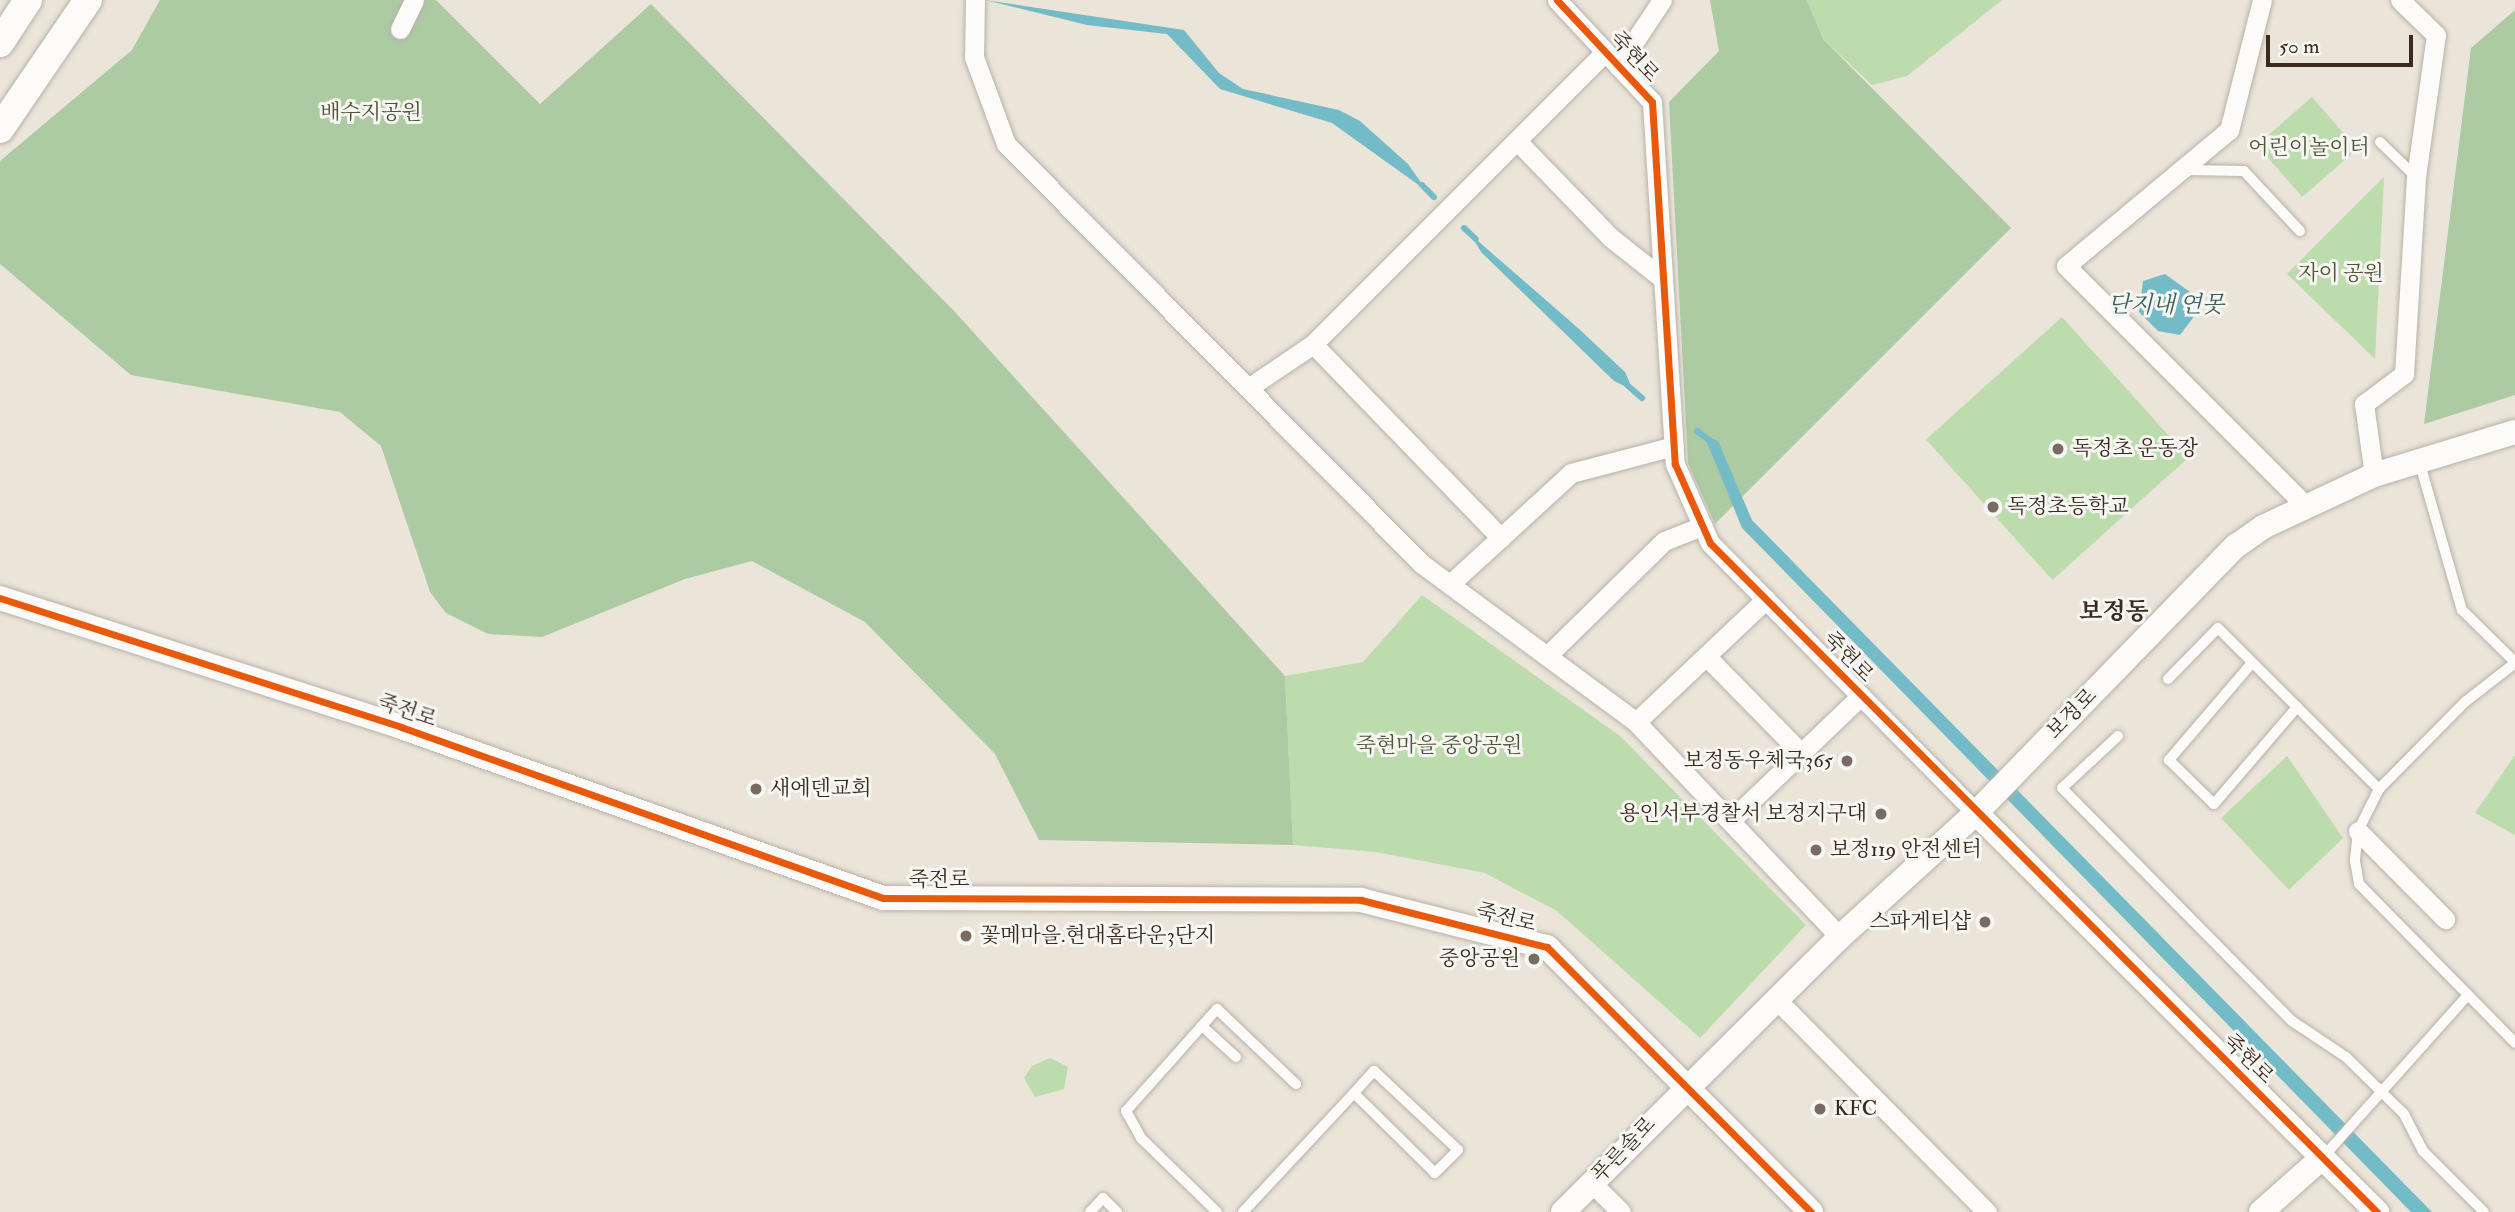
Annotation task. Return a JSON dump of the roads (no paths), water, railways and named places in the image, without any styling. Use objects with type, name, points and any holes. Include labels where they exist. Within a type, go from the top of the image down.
[{"type":"main road","points":[[0,43],[27,0]]},
{"type":"main road","points":[[0,129],[88,0]]},
{"type":"street","points":[[400,29],[414,0]]},
{"type":"street","name":"죽현로","points":[[1556,0],[1652,102],[1674,446],[1710,542],[1861,696],[1983,805],[2329,1151],[2377,1212]]},
{"type":"street","points":[[1248,388],[1312,344],[1612,59],[1662,0]]},
{"type":"street","points":[[2262,0],[2229,130],[2188,170],[2066,266],[2305,505]]},
{"type":"street","points":[[2374,475],[2364,404],[2404,374],[2416,177],[2436,35],[2400,0]]},
{"type":"street","points":[[975,1],[974,57],[1006,144],[1248,388],[1450,584],[1636,722],[1840,937]]},
{"type":"street","points":[[1520,144],[1611,237],[1663,279]]},
{"type":"street","points":[[1312,344],[1501,538]]},
{"type":"street","name":"보정로","points":[[1686,1087],[1779,1002],[1840,937],[1983,805],[2236,546],[2305,505],[2374,475],[2420,464],[2515,432]]},
{"type":"street","points":[[1450,584],[1571,473],[1674,446]]},
{"type":"street","points":[[1547,656],[1664,541],[1702,526]]},
{"type":"street","name":"죽전로","points":[[0,597],[401,727],[883,898],[1361,900],[1547,947],[1811,1212]]},
{"type":"street","points":[[1636,722],[1766,599]]},
{"type":"street","points":[[1706,656],[1801,753]]},
{"type":"street","points":[[1730,821],[1861,696]]},
{"type":"street","points":[[2358,831],[2445,919]]},
{"type":"street","points":[[1779,1002],[1987,1212]]},
{"type":"street","name":"푸른솔로","points":[[1563,1212],[1686,1087]]},
{"type":"street","points":[[2261,1212],[2329,1151]]},
{"type":"street","points":[[1592,1183],[1621,1212]]},
{"type":"lane","points":[[2380,142],[2416,177]]},
{"type":"lane","points":[[2188,170],[2244,171],[2300,231]]},
{"type":"lane","points":[[2420,464],[2462,610],[2515,662],[2465,702],[2379,789],[2358,831],[2359,884],[2515,1043]]},
{"type":"lane","points":[[2168,679],[2218,628],[2379,789]]},
{"type":"lane","points":[[2252,663],[2169,760],[2214,804],[2297,707]]},
{"type":"lane","points":[[2118,736],[2062,788],[2292,1021],[2346,1057],[2404,1114],[2423,1151],[2484,1212]]},
{"type":"lane","points":[[2329,1151],[2468,995]]},
{"type":"lane","points":[[1217,1212],[1141,1138],[1126,1111],[1217,1009],[1296,1084]]},
{"type":"lane","points":[[1202,1026],[1236,1057]]},
{"type":"lane","points":[[1243,1212],[1374,1071],[1458,1150],[1435,1173],[1354,1093]]},
{"type":"lane","points":[[1090,1212],[1103,1198],[1118,1212]]},
{"type":"water","points":[[985,0],[1184,30],[1219,73],[1243,89],[1339,110],[1360,121],[1408,164],[1427,191],[1332,123],[1220,89],[1167,34],[1087,25]]},
{"type":"water","points":[[1471,235],[1625,372],[1633,390],[1614,381],[1481,252]]},
{"type":"water","name":"단지내 연못","points":[[2165,274],[2190,292],[2193,318],[2180,335],[2158,331],[2139,312],[2143,281]]},
{"type":"water","points":[[1704,435],[1718,441],[1752,520],[2432,1212],[2411,1212],[1742,528]]},
{"type":"waterway","points":[[1422,185],[1434,197]]},
{"type":"waterway","points":[[1464,228],[1476,239]]},
{"type":"waterway","points":[[1627,385],[1642,398]]},
{"type":"waterway","points":[[1697,431],[1709,440]]},
{"type":"place","name":"독정초 운동장","points":[[2058,449]]},
{"type":"place","name":"독정초등학교","points":[[1993,507]]},
{"type":"place","name":"보정동우체국365","points":[[1847,761]]},
{"type":"place","name":"새에덴교회","points":[[756,789]]},
{"type":"place","name":"용인서부경찰서 보정지구대","points":[[1881,814]]},
{"type":"place","name":"보정119 안전센터","points":[[1816,850]]},
{"type":"place","name":"스파게티샵","points":[[1985,922]]},
{"type":"place","name":"꽃메마을.현대홈타운3단지","points":[[966,936]]},
{"type":"place","name":"중앙공원","points":[[1534,959]]},
{"type":"place","name":"KFC","points":[[1820,1109]]},
{"type":"district","name":"보정동","points":[[2114,612]]},
{"type":"park label","name":"배수지공원","points":[[371,113]]},
{"type":"park label","name":"어린이놀이터","points":[[2309,148]]},
{"type":"park label","name":"자이 공원","points":[[2341,274]]},
{"type":"park label","name":"죽현마을 중앙공원","points":[[1439,746]]}]
